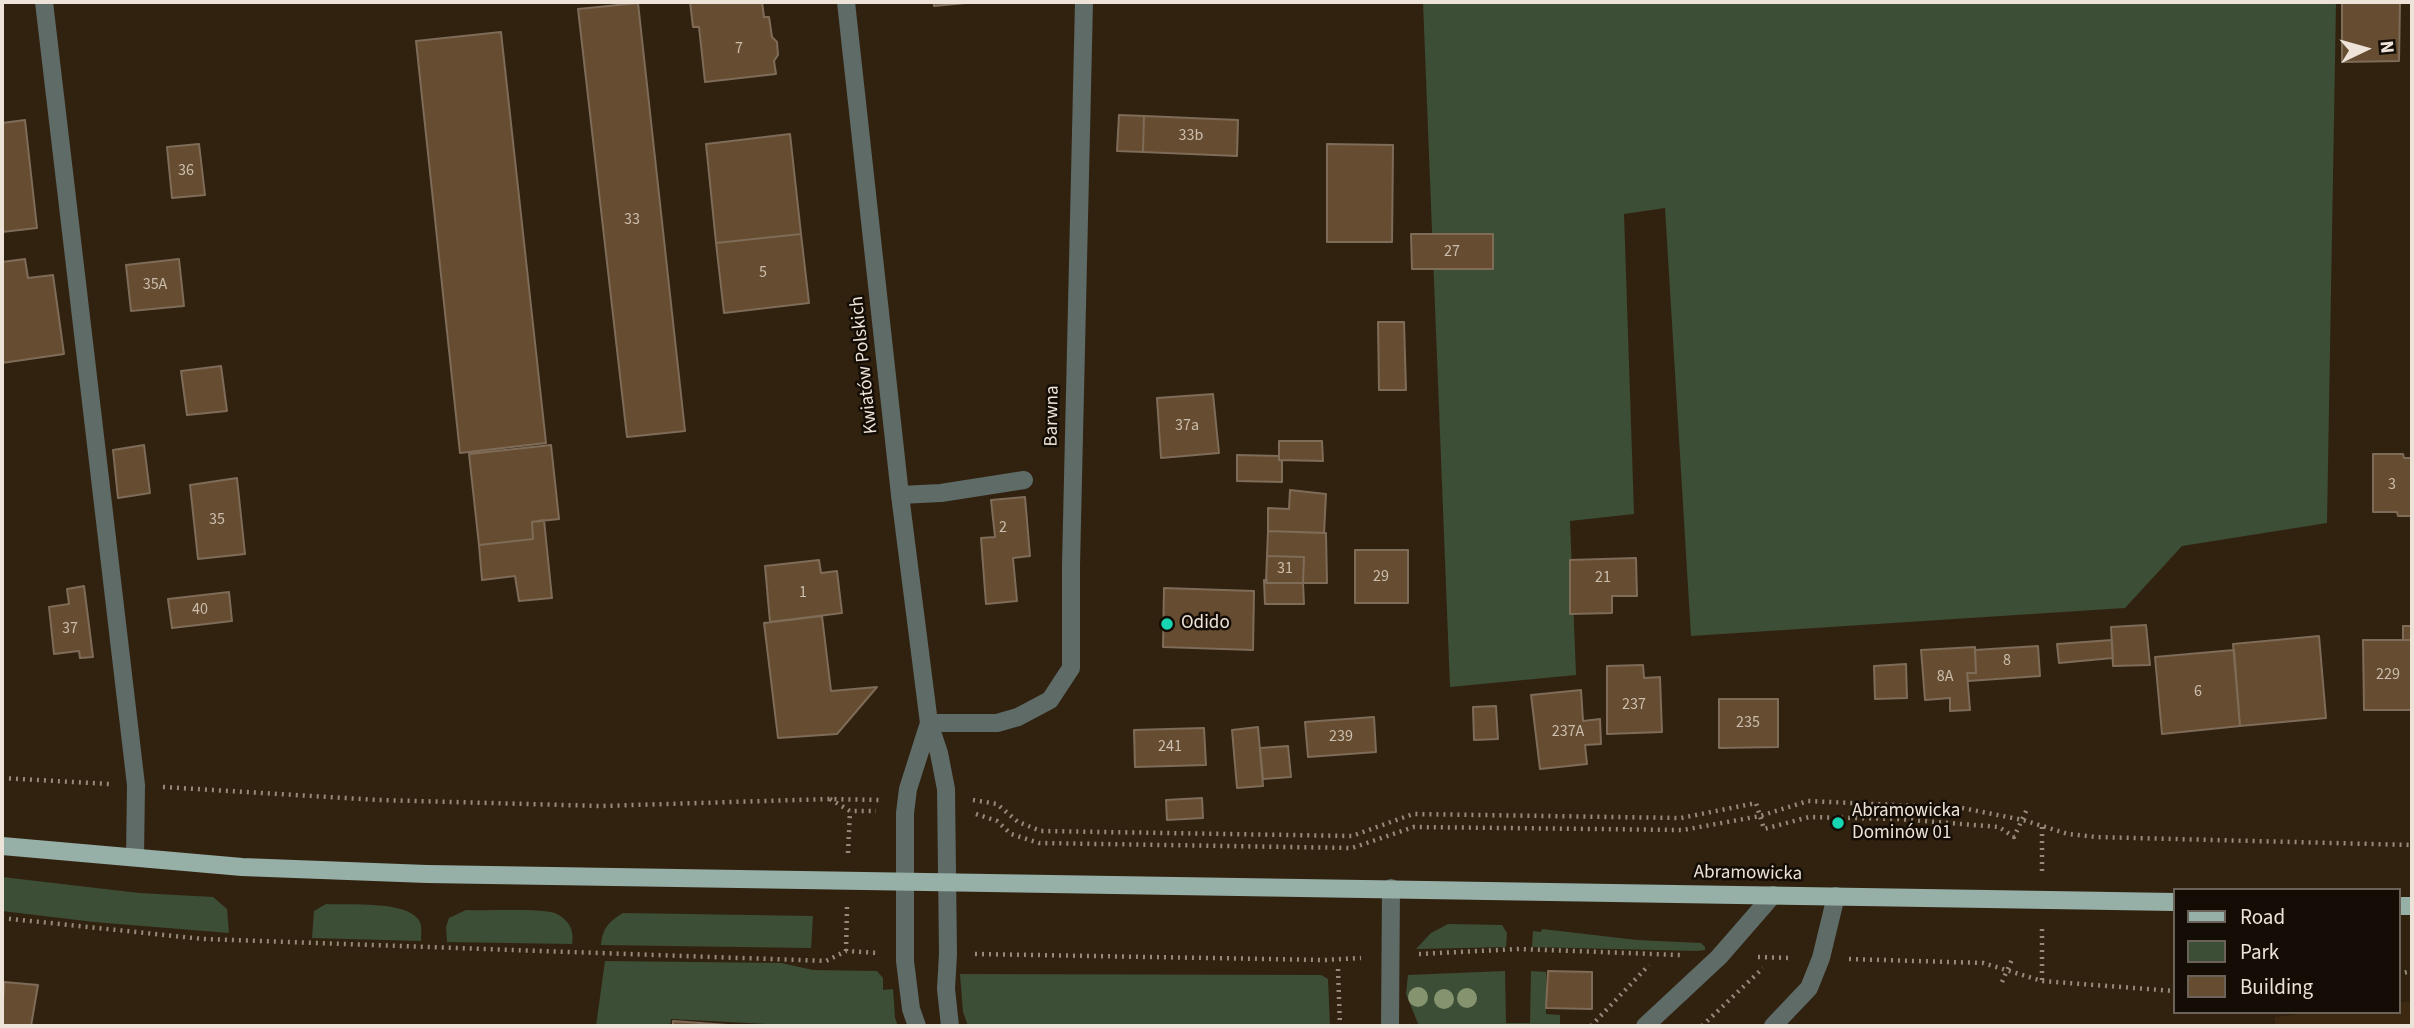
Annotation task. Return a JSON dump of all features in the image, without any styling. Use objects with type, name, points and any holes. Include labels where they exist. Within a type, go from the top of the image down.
[{"type":"main road","name":"Abramowicka","points":[[2,846],[345,872],[948,884],[1391,888],[2172,902]]},
{"type":"street","points":[[44,2],[136,785],[135,857]]},
{"type":"street","name":"Kwiatów Polskich","points":[[846,2],[900,495],[929,723],[939,753],[946,789],[946,989],[950,1026]]},
{"type":"street","name":"Barwna","points":[[929,723],[997,723],[1018,717],[1050,700],[1071,668],[1084,2]]},
{"type":"street","points":[[900,495],[1024,480]]},
{"type":"street","name":"Kwiatów Polskich","points":[[917,1026],[911,1009],[905,961],[905,813],[908,789],[929,723]]},
{"type":"street","points":[[1390,1026],[1391,888]]},
{"type":"street","points":[[1646,1026],[1719,957],[1773,895]]},
{"type":"street","points":[[1773,1026],[1809,988],[1821,958],[1836,896]]},
{"type":"path","points":[[2,778],[378,800],[601,806],[830,799],[887,800]]},
{"type":"path","points":[[830,799],[850,811],[888,812]]},
{"type":"path","points":[[965,800],[998,804],[1018,821],[1041,831],[1352,836],[1413,814],[1681,818],[1756,803],[1764,830],[1809,817],[1899,819],[1999,827],[2014,837],[2027,809]]},
{"type":"path","points":[[974,813],[997,821],[1011,834],[1039,843],[1352,848],[1414,827],[1683,830],[1760,816],[1808,801],[1962,808],[2023,820],[2068,834],[2095,837],[2412,845]]},
{"type":"path","points":[[2,918],[203,939],[827,961],[846,951],[890,953]]},
{"type":"path","points":[[964,954],[1325,960],[1519,949],[1821,958],[1983,963],[2042,981],[2172,991]]},
{"type":"path","points":[[2002,982],[2013,957]]},
{"type":"path","points":[[1591,1026],[1649,965]]},
{"type":"path","points":[[1702,1026],[1763,968]]},
{"type":"path","points":[[1339,969],[1340,1026]]},
{"type":"shaded area","points":[[2412,1001],[2412,1026],[2275,1026],[2275,1017],[2301,1014],[2400,1014],[2400,1003]]},
{"type":"green space","points":[[1423,2],[2336,2],[2327,523],[2182,546],[2125,608],[1691,636],[1665,208],[1624,214],[1634,514],[1570,521],[1576,675],[1450,687]]},
{"type":"green space","points":[[2,877],[139,893],[213,897],[227,909],[229,933],[2,911]]},
{"type":"green space","points":[[326,904],[376,905],[401,909],[420,921],[421,941],[312,938],[314,911]]},
{"type":"green space","points":[[466,910],[555,913],[569,925],[572,944],[447,942],[446,927],[449,918]]},
{"type":"green space","points":[[623,913],[813,916],[811,948],[601,945],[607,926]]},
{"type":"green space","points":[[1448,924],[1502,925],[1507,933],[1506,947],[1416,949],[1431,933]]},
{"type":"green space","points":[[1542,929],[1637,940],[1701,943],[1705,950],[1532,947],[1533,931],[1541,932]]},
{"type":"green space","points":[[605,961],[781,963],[813,970],[877,971],[883,978],[883,990],[893,989],[898,1026],[805,1026],[671,1019],[670,1026],[596,1026]]},
{"type":"green space","points":[[1505,971],[1506,1023],[1530,1023],[1531,971],[1546,972],[1546,1014],[1560,1015],[1560,1026],[1419,1026],[1406,994],[1408,975]]},
{"type":"green space","points":[[960,974],[1321,975],[1328,979],[1330,1026],[968,1026],[963,1012]]},
{"type":"building","points":[[690,2],[762,2],[764,17],[769,17],[772,37],[777,42],[778,55],[774,61],[776,74],[705,82],[699,27],[693,27]]},
{"type":"building","points":[[934,2],[976,2],[934,6]]},
{"type":"building","points":[[2342,2],[2400,2],[2399,61],[2342,62]]},
{"type":"building","points":[[638,3],[685,431],[627,437],[578,9]]},
{"type":"building","points":[[501,32],[546,443],[460,453],[416,41]]},
{"type":"building","points":[[1119,115],[1144,116],[1143,152],[1117,151]]},
{"type":"building","points":[[1144,116],[1238,120],[1237,156],[1143,152]]},
{"type":"building","points":[[25,120],[37,228],[2,232],[2,123]]},
{"type":"building","points":[[790,134],[801,234],[716,243],[706,144]]},
{"type":"building","points":[[199,144],[205,195],[172,198],[167,147]]},
{"type":"building","points":[[1327,144],[1393,145],[1392,242],[1327,242]]},
{"type":"building","points":[[801,234],[809,303],[724,313],[716,243]]},
{"type":"building","points":[[1411,234],[1493,234],[1493,269],[1412,269]]},
{"type":"building","points":[[25,259],[28,278],[53,275],[64,354],[2,363],[2,262]]},
{"type":"building","points":[[179,259],[184,306],[131,311],[126,265]]},
{"type":"building","points":[[1378,322],[1404,322],[1406,390],[1379,390]]},
{"type":"building","points":[[221,366],[227,411],[187,415],[181,371]]},
{"type":"building","points":[[1213,394],[1219,453],[1161,458],[1157,398]]},
{"type":"building","points":[[1279,441],[1322,441],[1323,461],[1279,460]]},
{"type":"building","points":[[144,445],[150,493],[118,498],[113,450]]},
{"type":"building","points":[[551,445],[559,519],[532,522],[533,539],[479,545],[469,454]]},
{"type":"building","points":[[2373,454],[2403,454],[2404,458],[2412,458],[2412,516],[2398,516],[2397,512],[2373,512]]},
{"type":"building","points":[[1237,455],[1279,456],[1282,461],[1282,482],[1237,481]]},
{"type":"building","points":[[237,478],[245,554],[198,559],[190,485]]},
{"type":"building","points":[[1290,490],[1326,494],[1324,533],[1268,531],[1268,508],[1289,509]]},
{"type":"building","points":[[1025,497],[1030,556],[1013,558],[1017,601],[986,604],[981,538],[995,537],[991,500]]},
{"type":"building","points":[[544,520],[552,598],[519,601],[515,576],[482,580],[479,545],[533,539],[532,522]]},
{"type":"building","points":[[1268,531],[1326,533],[1327,583],[1303,583],[1304,557],[1267,556]]},
{"type":"building","points":[[1355,550],[1408,550],[1408,603],[1355,603]]},
{"type":"building","points":[[1267,556],[1304,557],[1303,583],[1266,583]]},
{"type":"building","points":[[1636,558],[1637,596],[1612,596],[1612,613],[1570,614],[1570,560]]},
{"type":"building","points":[[819,560],[821,573],[837,571],[842,613],[770,622],[765,566]]},
{"type":"building","points":[[1264,580],[1267,580],[1266,583],[1303,583],[1304,604],[1265,604]]},
{"type":"building","points":[[84,586],[93,657],[80,658],[79,651],[54,654],[49,607],[69,604],[67,589]]},
{"type":"building","points":[[1164,588],[1254,591],[1253,650],[1163,647]]},
{"type":"building","points":[[229,592],[232,621],[172,628],[168,599]]},
{"type":"building","points":[[822,616],[831,691],[877,687],[837,734],[778,738],[764,623]]},
{"type":"building","points":[[2146,625],[2150,665],[2113,666],[2111,627]]},
{"type":"building","points":[[2403,626],[2412,626],[2412,640],[2403,640]]},
{"type":"building","points":[[2319,636],[2326,718],[2240,726],[2233,644]]},
{"type":"building","points":[[2112,640],[2113,658],[2059,663],[2057,644]]},
{"type":"building","points":[[2363,640],[2412,640],[2412,710],[2364,710]]},
{"type":"building","points":[[2038,646],[2040,676],[1968,681],[1967,673],[1976,673],[1975,650]]},
{"type":"building","points":[[1975,647],[1976,673],[1967,673],[1970,710],[1950,711],[1950,698],[1925,700],[1921,650]]},
{"type":"building","points":[[2234,650],[2240,726],[2162,734],[2155,657]]},
{"type":"building","points":[[1906,664],[1907,698],[1875,699],[1874,666]]},
{"type":"building","points":[[1643,665],[1644,678],[1660,677],[1662,732],[1607,734],[1607,666]]},
{"type":"building","points":[[1581,690],[1583,721],[1600,719],[1601,744],[1585,745],[1587,764],[1540,769],[1531,695]]},
{"type":"building","points":[[1719,699],[1778,699],[1778,747],[1719,748]]},
{"type":"building","points":[[1496,706],[1498,739],[1474,740],[1473,707]]},
{"type":"building","points":[[1374,717],[1376,752],[1308,757],[1305,722]]},
{"type":"building","points":[[1258,727],[1263,786],[1237,788],[1232,730]]},
{"type":"building","points":[[1204,728],[1206,765],[1135,767],[1134,730]]},
{"type":"building","points":[[1288,746],[1291,777],[1263,779],[1260,748]]},
{"type":"building","points":[[1202,798],[1203,818],[1167,820],[1166,800]]},
{"type":"building","points":[[1548,971],[1592,972],[1592,1009],[1546,1008]]},
{"type":"building","points":[[4,982],[38,985],[31,1026],[2,1026]]},
{"type":"building","points":[[673,1021],[741,1026],[673,1026]]},
{"type":"place","name":"Odido","points":[[1167,624]]},
{"type":"place","name":"Abramowicka Dominów 01","points":[[1838,823]]}]
